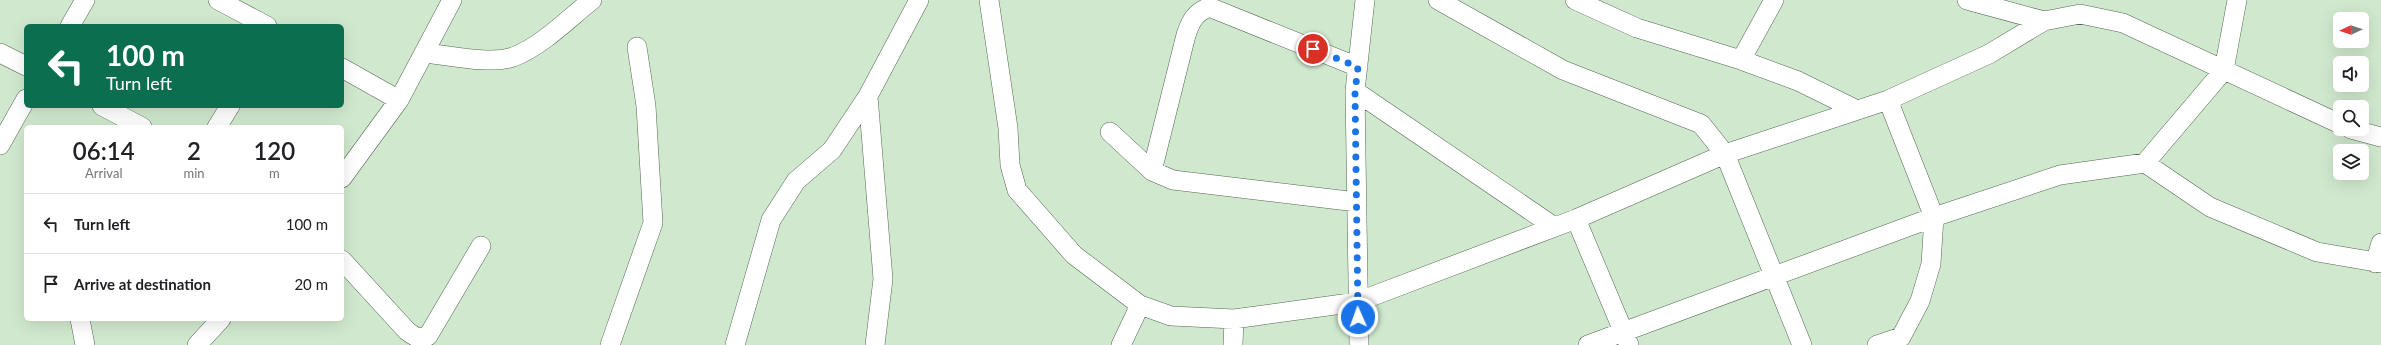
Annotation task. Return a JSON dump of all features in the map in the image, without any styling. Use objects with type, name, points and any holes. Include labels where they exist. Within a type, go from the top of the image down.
[{"type":"street","points":[[71,24],[85,0]]},
{"type":"street","points":[[218,0],[263,24]]},
{"type":"street","points":[[344,175],[399,100],[452,0]]},
{"type":"street","points":[[424,53],[489,59],[512,57],[539,43],[592,0]]},
{"type":"street","points":[[735,345],[771,220],[796,181],[832,150],[868,96],[919,0]]},
{"type":"street","points":[[989,0],[1008,128],[1010,165],[1017,190],[1074,255],[1140,305],[1171,316],[1234,320],[1357,302],[1553,226],[1576,219],[1725,154],[1888,100],[1989,54],[2044,21],[2082,7],[2123,23],[2333,121]]},
{"type":"street","points":[[1359,345],[1357,302],[1355,92],[1366,0]]},
{"type":"street","points":[[1438,0],[1563,70],[1701,124],[1725,154],[1802,345]]},
{"type":"street","points":[[1575,0],[1637,28],[1741,60],[1798,81],[1857,110]]},
{"type":"street","points":[[1741,60],[1774,0]]},
{"type":"street","points":[[1967,0],[2044,21]]},
{"type":"street","points":[[1588,345],[1626,338],[1774,276],[1934,217],[2060,176],[2145,163],[2224,70],[2237,0]]},
{"type":"street","points":[[1152,171],[1186,35],[1191,20],[1197,12],[1209,8],[1358,67]]},
{"type":"street","points":[[610,345],[653,223],[646,106],[637,47]]},
{"type":"street","points":[[0,53],[24,65]]},
{"type":"street","points":[[344,69],[399,100]]},
{"type":"street","points":[[1355,92],[1553,226]]},
{"type":"street","points":[[868,96],[883,279],[875,345]]},
{"type":"street","points":[[1877,345],[1901,337],[1920,301],[1931,264],[1934,217],[1888,100]]},
{"type":"street","points":[[0,145],[24,103]]},
{"type":"street","points":[[106,108],[138,125]]},
{"type":"street","points":[[218,125],[229,108]]},
{"type":"street","points":[[1110,132],[1152,171],[1173,180],[1357,202]]},
{"type":"street","points":[[2369,134],[2381,137]]},
{"type":"street","points":[[2145,163],[2210,207],[2317,252],[2378,263],[2381,243]]},
{"type":"street","points":[[1576,219],[1626,338]]},
{"type":"street","points":[[344,262],[407,330],[415,337],[420,338],[428,336],[481,246]]},
{"type":"street","points":[[1121,345],[1140,305]]},
{"type":"street","points":[[1233,345],[1234,320]]},
{"type":"street","points":[[80,321],[85,345]]},
{"type":"street","points":[[197,345],[219,321]]},
{"type":"route","points":[[1313,49],[1358,67],[1355,92],[1358,317]]}]
